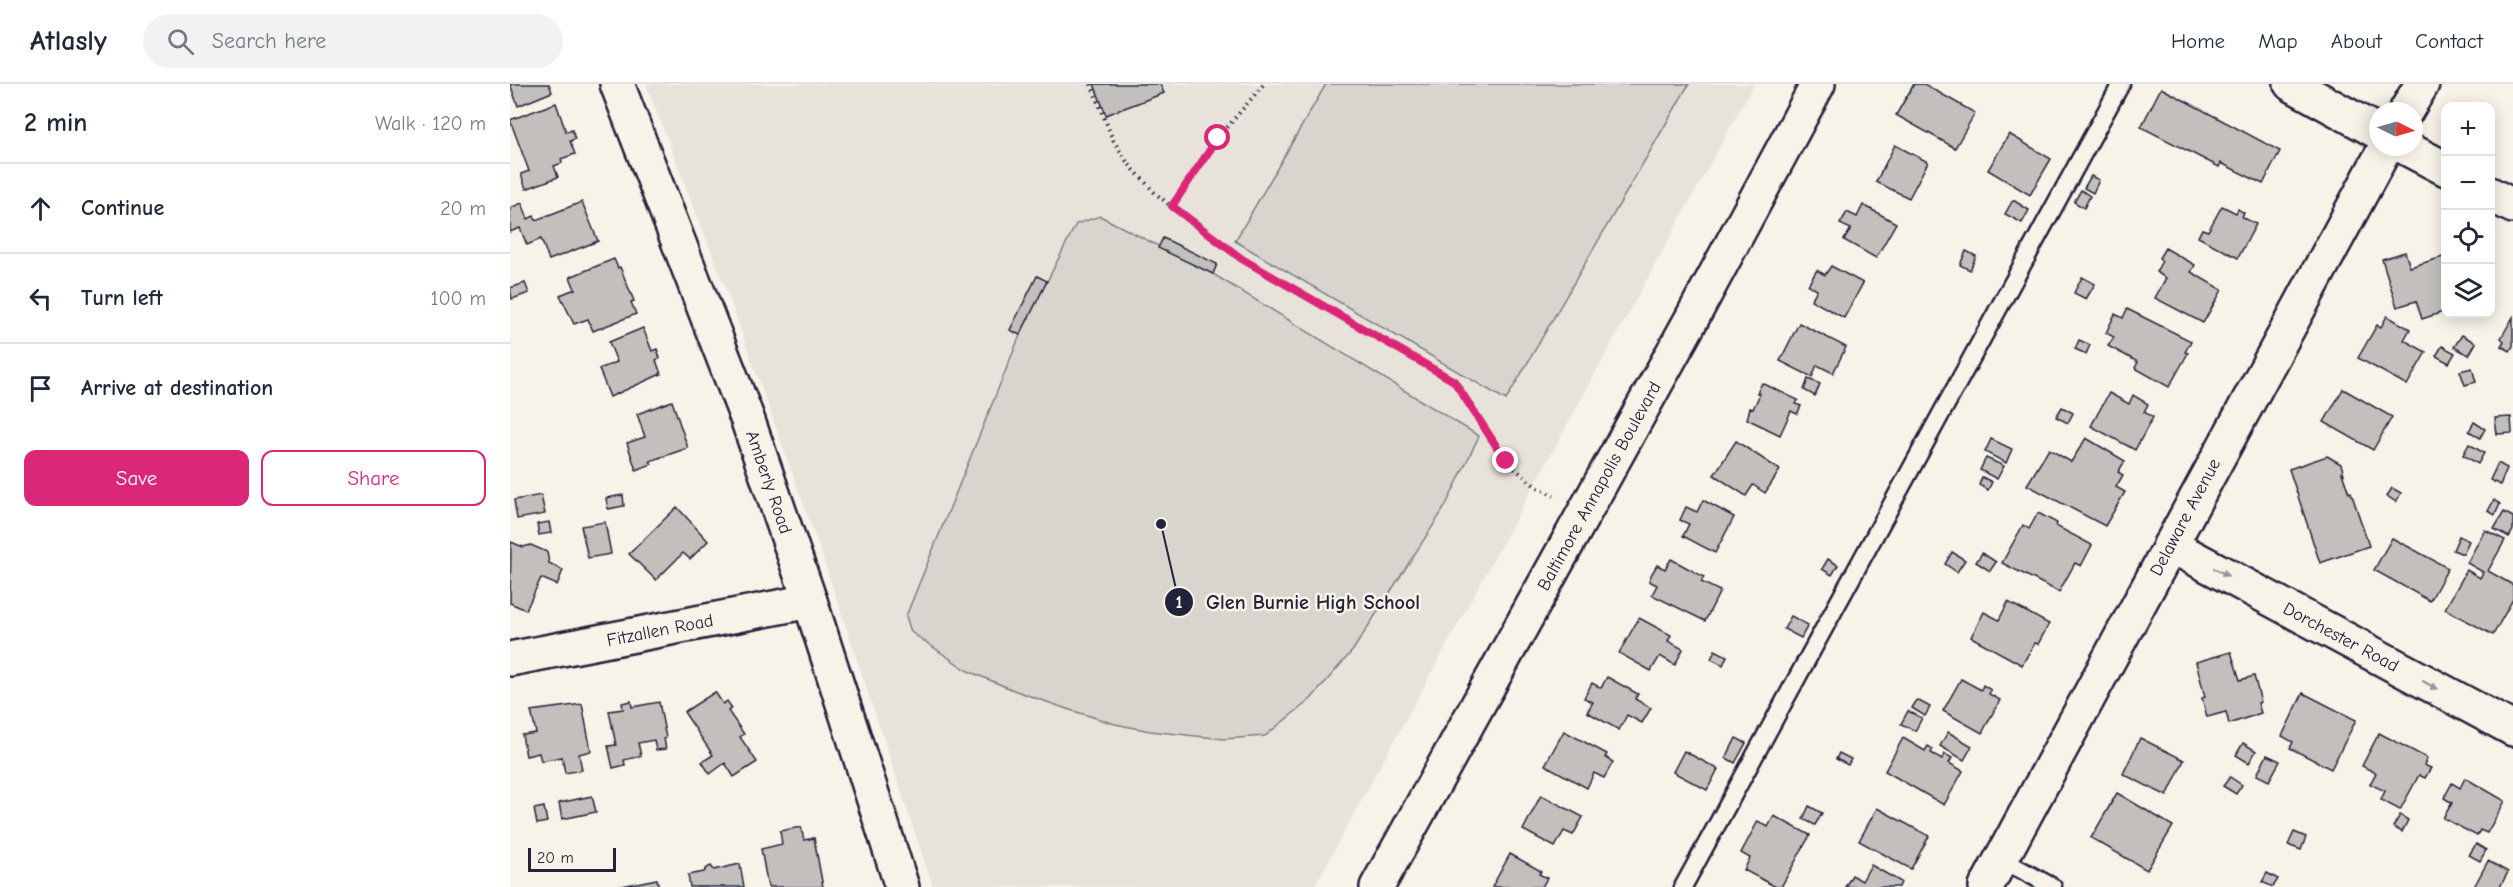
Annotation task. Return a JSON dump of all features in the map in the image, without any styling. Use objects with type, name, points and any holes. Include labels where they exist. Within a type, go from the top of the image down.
[{"type":"street","name":"Amberly Road","points":[[617,84],[747,418],[810,601],[902,887]]},
{"type":"street","name":"Baltimore Annapolis Boulevard","points":[[1377,887],[1691,320],[1818,84]]},
{"type":"street","points":[[2291,84],[2369,127]]},
{"type":"street","points":[[2411,102],[2422,84]]},
{"type":"street","name":"Delaware Avenue","points":[[1994,873],[2381,156]]},
{"type":"street","points":[[2421,156],[2441,167]]},
{"type":"street","points":[[2495,197],[2513,206]]},
{"type":"street","name":"Dorchester Road","points":[[2170,545],[2513,729]]},
{"type":"street","name":"Fitzallen Road","points":[[510,659],[810,601]]},
{"type":"lane","points":[[1683,887],[2121,84]]},
{"type":"lane","points":[[1994,873],[2053,887]]},
{"type":"path","points":[[1091,84],[1113,140],[1127,162],[1154,192],[1242,259],[1454,381],[1506,461],[1534,485],[1554,496]]},
{"type":"path","points":[[1172,206],[1218,138],[1264,84]]},
{"type":"shaded area","points":[[646,84],[1754,84],[1314,887],[933,887],[825,564],[730,300]]},
{"type":"shaded area","points":[[1326,84],[1689,84],[1506,400],[1235,241]]},
{"type":"shaded area","points":[[1100,216],[1213,274],[1479,436],[1445,507],[1353,650],[1311,699],[1265,736],[1224,739],[1150,731],[1115,724],[1016,691],[968,671],[911,632],[906,616],[1020,335],[1076,224]]},
{"type":"building","points":[[510,84],[549,84],[552,92],[518,106]]},
{"type":"building","points":[[1094,84],[1160,84],[1164,93],[1106,115]]},
{"type":"building","points":[[1914,84],[1924,84],[1975,113],[1955,148],[1896,115]]},
{"type":"building","points":[[2161,88],[2280,151],[2263,184],[2221,163],[2219,167],[2141,127]]},
{"type":"building","points":[[556,103],[566,132],[572,130],[575,139],[570,141],[575,154],[561,159],[562,163],[554,166],[558,177],[526,189],[521,174],[529,171],[510,120]]},
{"type":"building","points":[[2009,134],[2051,159],[2030,195],[1988,170]]},
{"type":"building","points":[[1895,145],[1928,162],[1909,198],[1876,182]]},
{"type":"building","points":[[2091,176],[2099,180],[2093,193],[2084,188]]},
{"type":"building","points":[[2081,190],[2090,196],[2084,208],[2074,202]]},
{"type":"building","points":[[2013,200],[2029,210],[2022,223],[2005,214]]},
{"type":"building","points":[[582,202],[598,241],[549,260],[541,239],[527,245],[520,228],[510,232],[510,208],[522,203],[528,219],[534,216],[536,220]]},
{"type":"building","points":[[1863,205],[1896,223],[1876,258],[1844,240],[1851,229],[1840,224],[1847,212],[1857,217]]},
{"type":"building","points":[[2222,206],[2236,213],[2238,209],[2244,213],[2242,217],[2256,224],[2238,258],[2198,237],[2202,229],[2208,231]]},
{"type":"building","points":[[1163,238],[1217,264],[1213,274],[1158,248]]},
{"type":"building","points":[[2165,248],[2195,265],[2191,272],[2222,290],[2203,323],[2155,298],[2166,278],[2156,272],[2162,261],[2159,258]]},
{"type":"building","points":[[1966,251],[1976,256],[1970,270],[1960,265]]},
{"type":"building","points":[[2405,252],[2410,267],[2441,258],[2441,313],[2422,319],[2416,301],[2397,307],[2382,259]]},
{"type":"building","points":[[614,259],[618,268],[620,267],[634,301],[631,302],[636,314],[593,331],[588,319],[574,324],[560,295],[575,289],[570,277]]},
{"type":"building","points":[[1831,266],[1863,283],[1844,318],[1811,300],[1817,290],[1808,285],[1817,270],[1825,275]]},
{"type":"building","points":[[1037,276],[1047,281],[1020,335],[1010,330]]},
{"type":"building","points":[[2082,277],[2095,284],[2086,299],[2074,293]]},
{"type":"building","points":[[525,283],[529,293],[512,299],[510,288]]},
{"type":"building","points":[[2127,309],[2191,341],[2185,352],[2188,353],[2169,387],[2135,368],[2138,362],[2108,346],[2114,337],[2106,333],[2115,314],[2123,318]]},
{"type":"building","points":[[2387,316],[2410,329],[2404,340],[2426,352],[2407,385],[2358,358],[2377,325],[2381,327]]},
{"type":"building","points":[[2513,317],[2513,346],[2510,351],[2501,346],[2504,341],[2501,338]]},
{"type":"building","points":[[1799,323],[1846,347],[1833,373],[1817,365],[1812,377],[1780,361]]},
{"type":"building","points":[[643,328],[652,351],[657,349],[660,358],[656,360],[661,374],[610,397],[599,369],[617,362],[609,342]]},
{"type":"building","points":[[2462,335],[2476,343],[2469,355],[2454,347]]},
{"type":"building","points":[[2079,340],[2090,345],[2086,354],[2075,349]]},
{"type":"building","points":[[2442,346],[2455,353],[2449,363],[2436,356]]},
{"type":"building","points":[[2472,368],[2476,382],[2465,385],[2460,371]]},
{"type":"building","points":[[1808,379],[1820,384],[1815,396],[1804,390]]},
{"type":"building","points":[[1762,383],[1798,400],[1796,404],[1801,406],[1797,414],[1791,411],[1780,435],[1747,419],[1750,408],[1753,409],[1760,394],[1757,393]]},
{"type":"building","points":[[2343,389],[2392,417],[2373,450],[2324,422]]},
{"type":"building","points":[[2109,393],[2129,404],[2133,395],[2148,404],[2144,412],[2153,417],[2135,450],[2091,426]]},
{"type":"building","points":[[672,401],[688,448],[650,461],[652,464],[636,470],[627,443],[645,437],[637,414]]},
{"type":"building","points":[[2062,407],[2073,413],[2068,423],[2056,417]]},
{"type":"building","points":[[2511,417],[2512,433],[2497,434],[2495,418]]},
{"type":"building","points":[[2474,422],[2485,429],[2480,438],[2469,431]]},
{"type":"building","points":[[2086,438],[2125,461],[2118,472],[2123,475],[2116,487],[2125,492],[2105,526],[2027,485],[2049,449],[2071,462]]},
{"type":"building","points":[[1991,439],[2012,449],[2006,463],[1985,452]]},
{"type":"building","points":[[1736,441],[1780,470],[1765,493],[1753,485],[1746,496],[1714,475]]},
{"type":"building","points":[[2469,444],[2484,453],[2478,464],[2463,455]]},
{"type":"building","points":[[2327,456],[2341,464],[2344,474],[2342,473],[2349,493],[2351,492],[2369,546],[2320,563],[2289,469]]},
{"type":"building","points":[[1986,458],[2004,466],[1997,479],[1980,470]]},
{"type":"building","points":[[2498,463],[2507,468],[2500,485],[2490,480]]},
{"type":"building","points":[[1982,477],[1992,482],[1988,490],[1979,485]]},
{"type":"building","points":[[2392,488],[2401,493],[2396,502],[2387,496]]},
{"type":"building","points":[[541,495],[545,514],[517,519],[514,500]]},
{"type":"building","points":[[623,495],[624,506],[608,509],[606,498]]},
{"type":"building","points":[[1703,500],[1734,517],[1715,553],[1683,536],[1689,524],[1680,520],[1686,507],[1697,512]]},
{"type":"building","points":[[2494,500],[2500,504],[2495,515],[2488,511]]},
{"type":"building","points":[[677,507],[708,541],[690,559],[683,553],[656,580],[629,554]]},
{"type":"building","points":[[2504,512],[2513,517],[2513,530],[2509,537],[2494,529]]},
{"type":"building","points":[[2038,513],[2057,523],[2056,526],[2092,545],[2081,566],[2075,563],[2059,592],[2002,563],[2023,525],[2029,529]]},
{"type":"building","points":[[549,522],[551,533],[539,535],[537,524]]},
{"type":"building","points":[[605,522],[611,554],[588,558],[581,526]]},
{"type":"building","points":[[2485,530],[2505,540],[2488,571],[2513,585],[2513,599],[2493,635],[2445,609],[2467,570],[2480,578],[2483,572],[2467,563]]},
{"type":"building","points":[[2459,536],[2469,541],[2463,554],[2453,550]]},
{"type":"building","points":[[2392,538],[2448,568],[2430,601],[2374,570]]},
{"type":"building","points":[[511,542],[523,547],[531,545],[547,552],[549,563],[563,570],[557,585],[541,578],[526,610],[510,603]]},
{"type":"building","points":[[1952,552],[1965,560],[1957,572],[1945,564]]},
{"type":"building","points":[[1982,553],[1996,562],[1990,571],[1976,562]]},
{"type":"building","points":[[1671,559],[1704,577],[1701,582],[1720,591],[1705,621],[1652,595],[1657,585],[1649,581],[1651,575],[1657,565],[1665,569]]},
{"type":"building","points":[[1828,559],[1838,565],[1832,575],[1822,569]]},
{"type":"building","points":[[2008,602],[2049,624],[2038,644],[2035,643],[2022,665],[1971,637],[1984,612],[1999,620]]},
{"type":"building","points":[[1791,616],[1808,625],[1801,638],[1784,629]]},
{"type":"building","points":[[1639,618],[1671,635],[1668,641],[1683,649],[1675,665],[1660,656],[1651,671],[1619,653]]},
{"type":"building","points":[[1715,650],[1727,656],[1723,665],[1711,659]]},
{"type":"building","points":[[2231,652],[2240,680],[2254,676],[2261,702],[2258,703],[2261,713],[2229,724],[2226,712],[2207,717],[2202,698],[2205,697],[2196,662]]},
{"type":"building","points":[[1607,677],[1638,694],[1635,699],[1651,708],[1642,723],[1627,715],[1619,730],[1587,712],[1593,702],[1584,698],[1592,683],[1601,688]]},
{"type":"building","points":[[1961,679],[1981,690],[1983,685],[1991,690],[1989,694],[2000,700],[1982,733],[1943,711]]},
{"type":"building","points":[[715,692],[723,704],[727,701],[732,708],[728,711],[744,734],[740,737],[757,762],[734,777],[725,763],[710,774],[702,762],[713,755],[684,712]]},
{"type":"building","points":[[2303,693],[2356,720],[2331,769],[2290,748],[2293,742],[2282,736]]},
{"type":"building","points":[[1917,700],[1930,707],[1925,716],[1912,708]]},
{"type":"building","points":[[631,701],[632,707],[659,702],[666,749],[656,750],[654,740],[638,743],[641,756],[624,760],[625,765],[613,768],[608,746],[616,745],[609,711],[623,709],[622,703]]},
{"type":"building","points":[[582,704],[591,751],[579,754],[582,770],[565,773],[562,757],[541,761],[539,753],[526,756],[522,735],[536,733],[531,711]]},
{"type":"building","points":[[1908,711],[1922,718],[1915,731],[1901,724]]},
{"type":"building","points":[[1564,731],[1607,754],[1605,757],[1613,762],[1604,778],[1594,773],[1587,788],[1545,765]]},
{"type":"building","points":[[1948,732],[1972,746],[1964,760],[1940,746]]},
{"type":"building","points":[[2379,733],[2427,758],[2424,765],[2431,768],[2425,778],[2419,775],[2400,810],[2381,800],[2385,791],[2370,784],[2376,773],[2362,766]]},
{"type":"building","points":[[1736,738],[1746,743],[1735,763],[1726,758]]},
{"type":"building","points":[[1903,738],[1925,751],[1928,746],[1933,749],[1931,753],[1942,759],[1945,754],[1952,758],[1949,763],[1963,771],[1944,805],[1885,771]]},
{"type":"building","points":[[2140,738],[2184,760],[2167,796],[2123,774]]},
{"type":"building","points":[[2243,743],[2256,751],[2249,763],[2236,755]]},
{"type":"building","points":[[1684,751],[1718,769],[1707,790],[1673,772]]},
{"type":"building","points":[[1839,753],[1851,759],[1848,765],[1836,759]]},
{"type":"building","points":[[2267,755],[2280,761],[2269,781],[2257,775]]},
{"type":"building","points":[[2230,777],[2242,785],[2236,794],[2223,786]]},
{"type":"building","points":[[2465,778],[2505,801],[2487,833],[2480,830],[2477,836],[2443,818],[2452,803],[2444,798],[2452,783],[2460,788]]},
{"type":"building","points":[[2117,793],[2173,826],[2147,870],[2091,838]]},
{"type":"building","points":[[1541,795],[1583,817],[1573,835],[1564,831],[1555,847],[1523,830]]},
{"type":"building","points":[[592,796],[596,812],[562,819],[559,803]]},
{"type":"building","points":[[1809,806],[1822,813],[1815,825],[1803,819]]},
{"type":"building","points":[[544,807],[547,822],[537,824],[534,809]]},
{"type":"building","points":[[1877,808],[1929,836],[1911,869],[1859,841]]},
{"type":"building","points":[[2400,815],[2408,820],[2402,832],[2393,827]]},
{"type":"building","points":[[1774,816],[1810,835],[1781,887],[1776,887],[1744,870],[1750,858],[1741,853],[1758,821],[1768,827]]},
{"type":"building","points":[[801,827],[804,840],[814,838],[823,887],[768,887],[761,849],[782,844],[780,831]]},
{"type":"building","points":[[2294,832],[2306,837],[2301,850],[2288,845]]},
{"type":"building","points":[[2476,844],[2486,850],[2480,861],[2469,855]]},
{"type":"building","points":[[1510,854],[1541,871],[1539,874],[1547,878],[1542,887],[1492,887]]},
{"type":"building","points":[[2488,861],[2508,872],[2500,887],[2474,887]]},
{"type":"building","points":[[740,864],[744,887],[690,887],[688,875],[704,872],[711,866],[714,870]]},
{"type":"building","points":[[1871,865],[1901,882],[1899,887],[1845,887],[1852,875],[1862,881]]},
{"type":"building","points":[[2267,873],[2278,879],[2273,887],[2262,882]]},
{"type":"building","points":[[657,879],[659,887],[617,887]]},
{"type":"place","name":"Glen Burnie High School","points":[[1161,524]]},
{"type":"route","points":[[1218,138],[1172,206],[1191,223],[1242,259],[1454,381],[1506,461]]}]
